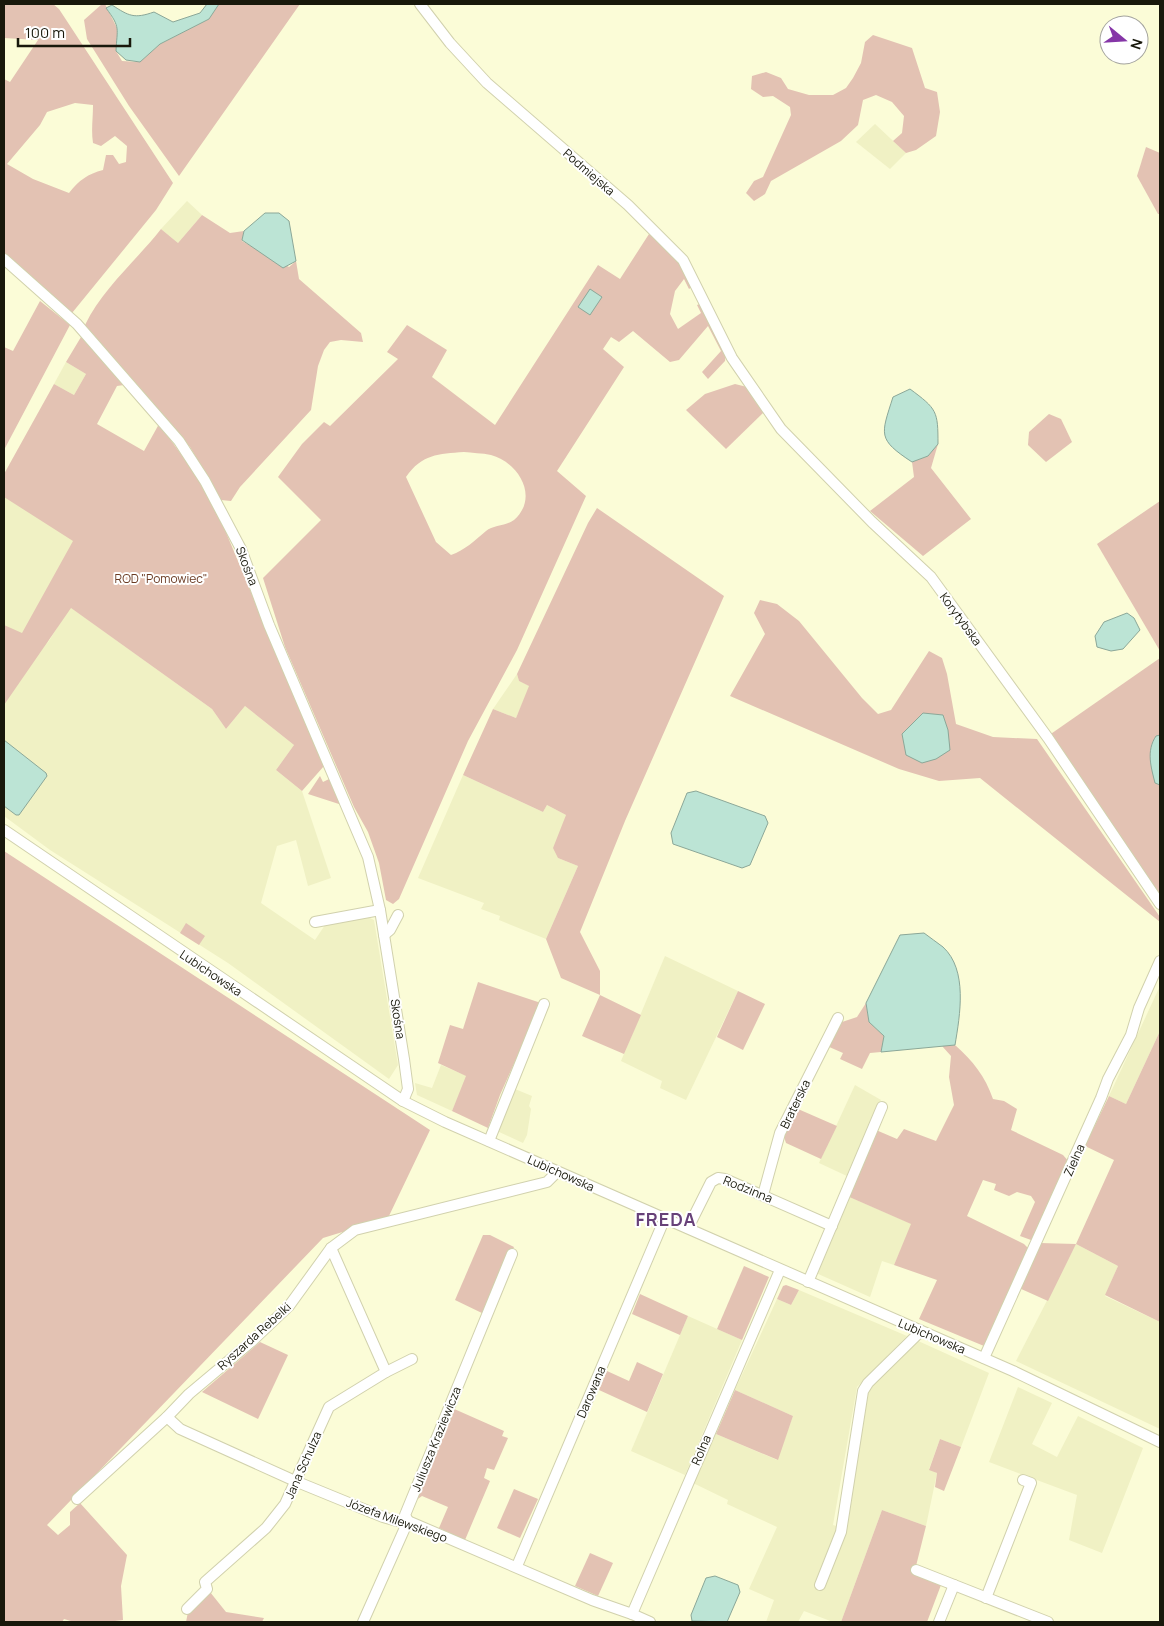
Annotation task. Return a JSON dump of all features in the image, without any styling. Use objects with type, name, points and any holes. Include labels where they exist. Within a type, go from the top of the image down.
[{"type":"street","name":"Podmiejska","points":[[420,4],[450,42],[487,83],[628,205],[683,260],[732,358]]},
{"type":"street","name":"Skośna","points":[[4,259],[78,324],[178,441],[205,481],[241,549],[268,626],[368,857],[380,910],[408,1089],[403,1101]]},
{"type":"street","name":"Korytybska","points":[[732,358],[781,430],[872,522],[931,577],[1048,738],[1160,904]]},
{"type":"street","name":"Lubichowska","points":[[4,830],[403,1101],[557,1172],[984,1358],[1090,1406],[1160,1442]]},
{"type":"street","points":[[315,922],[380,910]]},
{"type":"street","points":[[384,935],[390,930],[398,915]]},
{"type":"street","name":"Zielna","points":[[984,1358],[1102,1098],[1108,1079],[1129,1040],[1139,1008],[1160,961]]},
{"type":"street","points":[[489,1141],[544,1004]]},
{"type":"street","name":"Braterska","points":[[763,1195],[780,1133],[838,1018]]},
{"type":"street","points":[[808,1282],[882,1107]]},
{"type":"street","name":"Ryszarda Rebelki","points":[[77,1499],[168,1417],[188,1394],[251,1342],[290,1306],[331,1248],[355,1230],[547,1182],[557,1172]]},
{"type":"street","name":"Rodzinna","points":[[688,1228],[711,1182],[718,1178],[763,1195],[832,1226]]},
{"type":"street","name":"Darowana","points":[[517,1566],[665,1218]]},
{"type":"street","points":[[331,1248],[386,1372]]},
{"type":"street","name":"Juliusza Kraziewicza","points":[[363,1622],[408,1521],[405,1515],[512,1254]]},
{"type":"street","name":"Rolna","points":[[632,1614],[780,1270]]},
{"type":"street","points":[[820,1584],[841,1532],[863,1391],[868,1383],[921,1331]]},
{"type":"street","name":"Jana Schulza","points":[[187,1609],[207,1589],[205,1582],[266,1528],[285,1504],[329,1407],[386,1372],[412,1359]]},
{"type":"street","name":"Józefa Milewskiego","points":[[168,1417],[180,1429],[295,1481],[383,1517],[397,1521],[408,1521],[517,1566],[592,1600],[632,1614]]},
{"type":"street","points":[[986,1598],[1031,1483],[1023,1480]]},
{"type":"street","points":[[916,1570],[1048,1622]]},
{"type":"street","points":[[939,1622],[954,1585]]},
{"type":"street","points":[[632,1614],[650,1622]]},
{"type":"shaded area","points":[[207,4],[219,4],[209,19],[160,44],[140,62],[126,60],[116,51],[117,28],[106,8],[112,5],[127,14],[136,16],[154,12],[173,22],[200,13]]},
{"type":"shaded area","points":[[875,124],[906,153],[890,169],[856,142]]},
{"type":"shaded area","points":[[187,201],[202,215],[178,243],[161,229]]},
{"type":"shaded area","points":[[265,213],[279,213],[289,221],[296,261],[283,268],[242,240],[244,231]]},
{"type":"shaded area","points":[[590,289],[602,297],[590,315],[578,307]]},
{"type":"shaded area","points":[[66,362],[86,374],[74,395],[54,384]]},
{"type":"shaded area","points":[[910,389],[931,406],[936,417],[938,433],[938,444],[928,456],[912,462],[887,441],[885,435],[886,420],[893,397]]},
{"type":"shaded area","points":[[4,479],[98,532],[47,644],[70,607],[212,709],[226,729],[245,706],[294,745],[276,770],[302,791],[331,878],[308,886],[296,840],[277,846],[261,903],[315,940],[325,925],[368,917],[374,920],[398,1065],[389,1079],[228,963],[50,850],[4,816]]},
{"type":"shaded area","points":[[1127,613],[1134,618],[1140,630],[1123,649],[1111,651],[1097,647],[1095,636],[1104,622]]},
{"type":"shaded area","points":[[517,674],[519,681],[530,686],[516,718],[493,709]]},
{"type":"shaded area","points":[[923,713],[943,715],[948,730],[950,750],[936,759],[922,763],[906,755],[902,734]]},
{"type":"shaded area","points":[[1160,735],[1160,785],[1155,783],[1150,753],[1156,736]]},
{"type":"shaded area","points":[[4,740],[46,773],[47,776],[19,815],[16,815],[4,806]]},
{"type":"shaded area","points":[[463,775],[543,812],[547,805],[566,815],[558,858],[578,866],[546,939],[499,920],[500,916],[481,909],[484,903],[418,878]]},
{"type":"shaded area","points":[[696,791],[765,816],[768,823],[750,865],[742,868],[673,844],[671,833],[687,793]]},
{"type":"shaded area","points":[[924,933],[943,947],[951,957],[956,968],[959,980],[960,1007],[955,1045],[881,1052],[884,1036],[869,1022],[866,1003],[900,935]]},
{"type":"shaded area","points":[[665,956],[738,991],[686,1100],[660,1088],[662,1081],[621,1061]]},
{"type":"shaded area","points":[[1160,986],[1160,1031],[1126,1104],[1109,1096]]},
{"type":"shaded area","points":[[441,1065],[467,1076],[452,1111],[417,1095],[415,1083],[432,1088]]},
{"type":"shaded area","points":[[855,1085],[881,1100],[849,1177],[819,1163]]},
{"type":"shaded area","points":[[515,1089],[532,1096],[529,1106],[531,1109],[527,1135],[523,1143],[497,1131]]},
{"type":"shaded area","points":[[847,1196],[912,1224],[894,1265],[882,1261],[870,1297],[816,1273]]},
{"type":"shaded area","points":[[1076,1244],[1118,1266],[1105,1296],[1160,1322],[1160,1429],[1016,1361]]},
{"type":"shaded area","points":[[799,1290],[907,1336],[857,1387],[833,1525],[846,1529],[852,1499],[848,1497],[866,1391],[916,1340],[989,1373],[961,1447],[940,1439],[929,1469],[937,1473],[926,1526],[882,1510],[841,1622],[833,1622],[804,1611],[798,1622],[766,1622],[774,1600],[749,1589],[777,1527],[727,1504],[728,1500],[693,1483],[716,1434],[777,1460],[793,1416],[735,1390],[777,1299],[791,1305]]},
{"type":"shaded area","points":[[688,1316],[742,1340],[685,1475],[631,1451]]},
{"type":"shaded area","points":[[1018,1387],[1052,1403],[1032,1444],[1057,1457],[1078,1416],[1143,1448],[1102,1553],[1069,1540],[1077,1495],[989,1462]]},
{"type":"shaded area","points":[[715,1576],[738,1585],[740,1592],[727,1622],[692,1621],[691,1615],[706,1578]]},
{"type":"green space","points":[[4,4],[53,4],[59,9],[173,183],[156,210],[72,313],[4,253],[4,79],[10,82],[38,40],[4,38]],"holes":[[[75,103],[93,105],[93,143],[101,146],[115,136],[127,146],[126,162],[119,164],[113,155],[106,155],[103,170],[84,178],[69,193],[33,179],[7,164],[40,125],[47,112]]]},
{"type":"green space","points":[[102,4],[105,4],[119,32],[116,51],[122,61],[140,62],[160,44],[209,19],[219,4],[300,4],[179,176],[129,106],[87,39],[84,20]]},
{"type":"green space","points":[[873,35],[912,48],[925,88],[937,92],[940,112],[936,136],[916,150],[906,153],[893,141],[902,133],[904,116],[892,102],[876,95],[863,100],[858,125],[841,141],[771,181],[765,194],[754,201],[746,193],[754,181],[763,177],[791,115],[790,107],[773,96],[763,97],[751,89],[752,76],[766,72],[781,78],[788,89],[809,95],[833,95],[846,88],[853,78],[861,63],[865,42]]},
{"type":"green space","points":[[1146,147],[1160,153],[1160,214],[1158,214],[1137,176]]},
{"type":"green space","points":[[202,215],[230,233],[244,231],[242,241],[289,267],[296,261],[299,279],[361,333],[363,342],[341,340],[330,342],[324,350],[318,366],[311,410],[240,487],[231,501],[221,500],[190,447],[85,325],[110,287],[161,229],[178,243]]},
{"type":"green space","points":[[649,234],[671,251],[695,285],[689,289],[684,279],[675,291],[670,314],[678,329],[701,313],[697,305],[704,302],[726,354],[725,361],[708,379],[702,372],[721,351],[708,326],[679,360],[670,362],[633,331],[619,342],[611,337],[603,349],[624,367],[557,471],[586,496],[517,650],[468,741],[399,899],[393,904],[386,900],[379,863],[368,832],[354,807],[285,647],[263,578],[321,520],[278,477],[302,444],[324,422],[330,426],[398,359],[387,352],[407,325],[447,350],[432,377],[495,425],[598,265],[620,279]],"holes":[[[464,452],[491,455],[510,465],[522,482],[525,491],[525,501],[522,511],[514,520],[489,529],[465,548],[451,555],[436,542],[406,477],[418,464],[431,457]]]},
{"type":"green space","points":[[40,301],[70,325],[4,450],[4,347],[13,351]]},
{"type":"green space","name":"ROD \"Pomowiec\"","points":[[81,337],[124,385],[117,386],[97,424],[144,451],[159,424],[191,468],[217,511],[324,766],[302,791],[276,770],[294,745],[245,706],[226,729],[212,709],[71,608],[4,705],[4,625],[22,633],[73,541],[4,497],[4,474],[54,384],[74,395],[86,374],[66,362]]},
{"type":"green space","points":[[735,384],[747,387],[766,410],[726,449],[686,410],[705,394]]},
{"type":"green space","points":[[1049,414],[1061,419],[1072,442],[1046,462],[1028,445],[1029,432]]},
{"type":"green space","points":[[938,444],[931,468],[971,519],[923,556],[870,511],[914,477],[912,462],[928,456]]},
{"type":"green space","points":[[1160,501],[1160,651],[1097,544]]},
{"type":"green space","points":[[597,508],[724,596],[625,821],[580,932],[600,971],[600,995],[561,978],[546,939],[578,866],[558,858],[553,848],[566,815],[547,805],[543,812],[463,775],[493,709],[516,718],[529,686],[519,681],[517,674],[588,523]]},
{"type":"green space","points":[[760,600],[777,604],[799,621],[862,698],[878,714],[891,710],[929,651],[942,658],[947,674],[956,724],[993,737],[1037,739],[1160,917],[1160,922],[980,778],[939,781],[899,769],[730,696],[765,634],[754,613]]},
{"type":"green space","points":[[1160,658],[1160,735],[1156,736],[1155,783],[1160,785],[1160,898],[1045,738]]},
{"type":"green space","points":[[320,776],[323,782],[329,779],[342,805],[308,794]]},
{"type":"green space","points":[[4,851],[430,1130],[388,1218],[323,1238],[47,1525],[58,1535],[70,1525],[70,1512],[80,1503],[127,1555],[121,1586],[123,1620],[94,1623],[64,1619],[62,1622],[4,1622]]},
{"type":"green space","points":[[186,923],[205,936],[199,945],[180,933]]},
{"type":"green space","points":[[478,982],[541,1003],[500,1095],[488,1128],[452,1111],[466,1076],[438,1063],[450,1025],[463,1029]]},
{"type":"green space","points":[[738,991],[765,1004],[743,1050],[717,1037]]},
{"type":"green space","points":[[600,995],[641,1015],[624,1054],[582,1036]]},
{"type":"green space","points":[[866,1003],[869,1022],[884,1036],[881,1052],[870,1053],[862,1069],[840,1059],[843,1053],[827,1046],[842,1022],[857,1017]]},
{"type":"green space","points":[[1160,1031],[1160,1322],[1105,1295],[1118,1266],[1076,1244],[1114,1160],[1085,1146],[1109,1096],[1126,1104]]},
{"type":"green space","points":[[955,1045],[978,1069],[993,1099],[1004,1101],[1017,1109],[1011,1130],[1063,1155],[1070,1163],[1036,1239],[1031,1240],[1020,1236],[1035,1202],[1031,1196],[1017,1192],[1009,1196],[994,1190],[996,1184],[983,1180],[967,1216],[1024,1244],[1030,1250],[984,1346],[919,1319],[937,1280],[894,1265],[911,1224],[847,1196],[876,1130],[897,1139],[904,1129],[936,1141],[954,1105],[949,1077],[951,1056],[942,1046]]},
{"type":"green space","points":[[798,1109],[837,1126],[821,1159],[786,1143],[784,1137]]},
{"type":"green space","points":[[483,1235],[490,1235],[514,1247],[486,1315],[455,1300]]},
{"type":"green space","points":[[1040,1243],[1076,1244],[1048,1301],[1019,1288]]},
{"type":"green space","points":[[744,1266],[769,1277],[742,1340],[717,1329]]},
{"type":"green space","points":[[786,1285],[799,1290],[791,1305],[777,1299],[783,1286]]},
{"type":"green space","points":[[640,1294],[688,1316],[680,1335],[632,1314]]},
{"type":"green space","points":[[260,1342],[288,1355],[258,1419],[202,1392]]},
{"type":"green space","points":[[637,1362],[663,1374],[647,1412],[599,1390],[607,1371],[629,1381]]},
{"type":"green space","points":[[735,1390],[793,1416],[778,1460],[716,1434]]},
{"type":"green space","points":[[452,1408],[504,1431],[502,1436],[508,1438],[494,1470],[487,1468],[484,1478],[490,1481],[465,1540],[439,1528],[448,1507],[422,1496],[412,1503]]},
{"type":"green space","points":[[940,1439],[961,1447],[944,1491],[935,1487],[937,1473],[929,1470]]},
{"type":"green space","points":[[514,1489],[538,1499],[520,1538],[497,1528]]},
{"type":"green space","points":[[882,1510],[926,1526],[914,1574],[941,1585],[927,1622],[841,1622]]},
{"type":"green space","points":[[590,1553],[613,1563],[598,1596],[575,1586]]},
{"type":"green space","points":[[210,1592],[226,1612],[264,1618],[262,1622],[186,1622],[188,1612]]},
{"type":"district","name":"FREDA","points":[[666,1219]]}]
